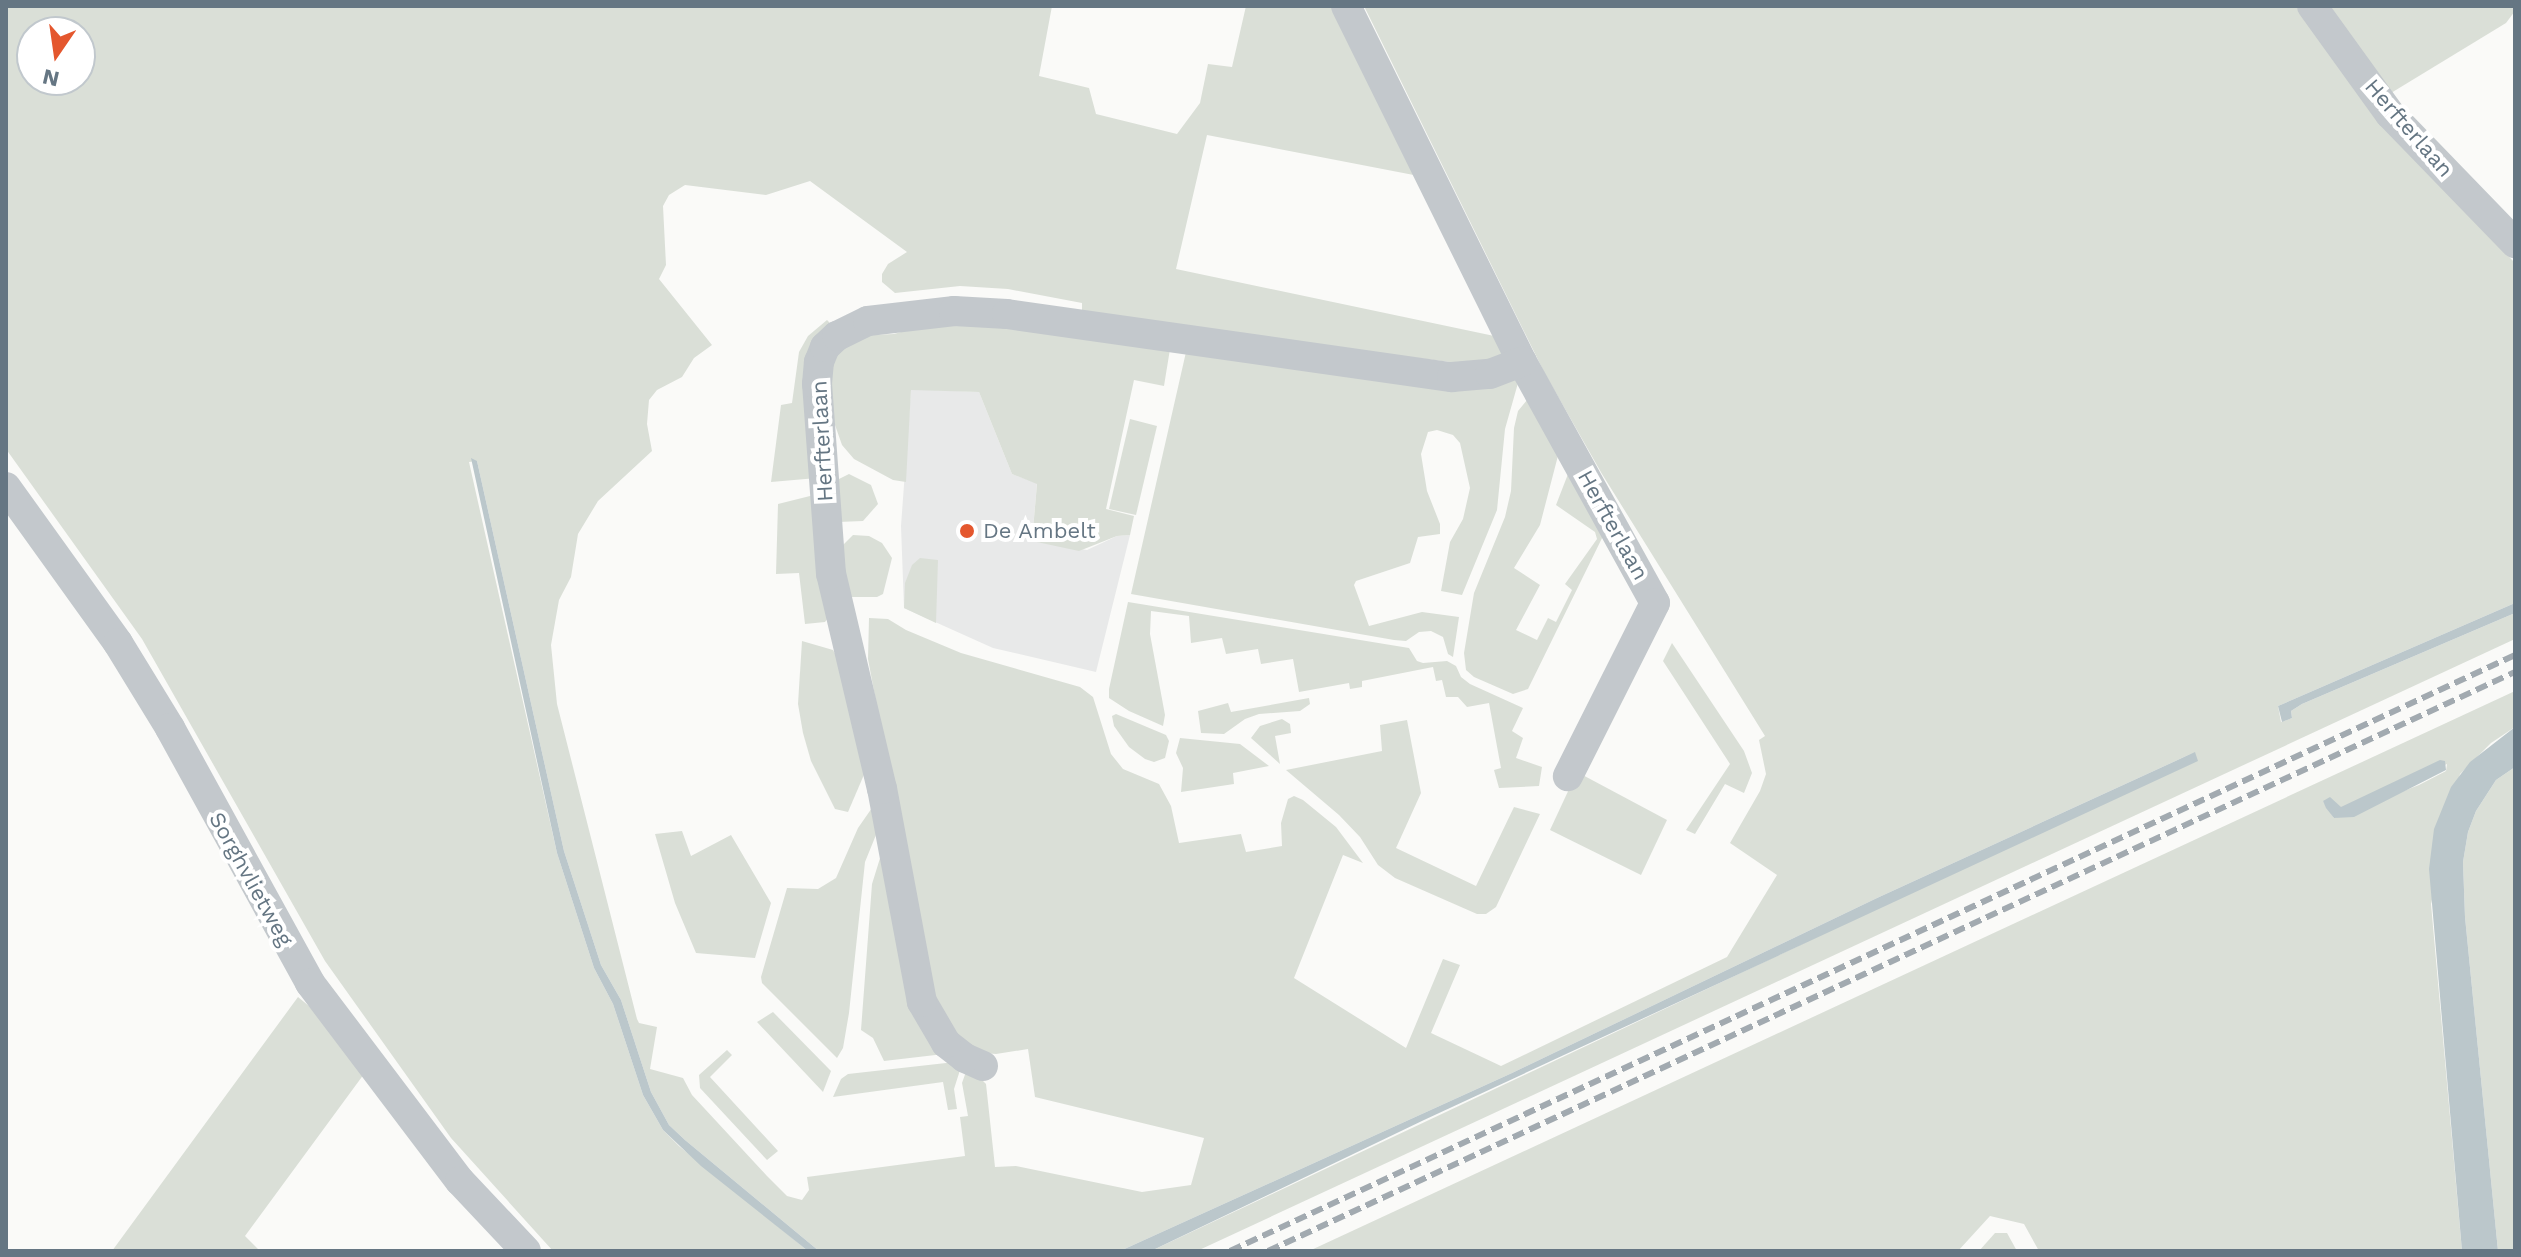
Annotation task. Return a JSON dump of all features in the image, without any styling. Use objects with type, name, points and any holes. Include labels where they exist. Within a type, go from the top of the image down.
[{"type":"street","name":"Herfterlaan","points":[[1346,6],[1522,362],[1655,603],[1568,776]]},
{"type":"street","name":"Herfterlaan","points":[[2312,6],[2390,114],[2515,243]]},
{"type":"street","name":"Herfterlaan","points":[[983,1066],[965,1058],[946,1043],[922,1002],[882,789],[831,574],[817,384],[819,362],[825,347],[837,336],[868,321],[954,311],[1007,314],[1452,377],[1490,374],[1522,362]]},
{"type":"street","name":"Sorghvlietweg","points":[[6,487],[77,582],[126,655],[170,728],[310,983],[460,1181],[526,1251]]},
{"type":"shaded area","points":[[6,6],[1052,6],[1039,76],[1089,88],[1096,114],[1177,134],[1200,103],[1208,64],[1232,67],[1246,6],[1337,6],[1424,177],[1207,135],[1176,269],[1499,337],[1505,354],[1491,367],[1082,317],[1082,303],[1008,289],[960,286],[895,293],[882,282],[882,274],[888,264],[907,252],[810,181],[766,195],[685,185],[669,195],[663,206],[666,265],[659,279],[712,345],[694,358],[682,377],[657,390],[649,400],[647,424],[652,451],[598,501],[578,534],[571,577],[559,600],[551,645],[557,704],[637,1019],[639,1023],[657,1027],[650,1069],[683,1078],[692,1095],[787,1196],[802,1200],[809,1190],[807,1177],[965,1156],[960,1117],[968,1116],[962,1083],[968,1066],[986,1084],[995,1167],[1016,1166],[1142,1192],[1191,1185],[1204,1138],[1035,1097],[1028,1049],[996,1054],[971,1052],[934,1011],[868,659],[869,618],[888,619],[961,653],[1080,687],[1093,697],[1111,754],[1123,769],[1159,784],[1171,806],[1179,843],[1241,834],[1246,852],[1282,846],[1281,823],[1288,799],[1294,796],[1303,800],[1336,827],[1363,863],[1343,855],[1294,978],[1406,1048],[1443,959],[1460,965],[1431,1033],[1501,1066],[1727,957],[1777,875],[1730,843],[1760,791],[1766,774],[1759,740],[1765,736],[1602,474],[1544,372],[1364,6],[2298,6],[2515,263],[2515,603],[2278,706],[2281,722],[2292,718],[2291,711],[2302,704],[2515,613],[2515,639],[1197,1251],[1151,1251],[1796,947],[2195,752],[1877,898],[1512,1073],[1120,1251],[819,1251],[669,1125],[651,1092],[621,1000],[601,965],[564,851],[477,461],[469,462],[557,853],[594,968],[613,1004],[643,1095],[663,1130],[679,1146],[808,1251],[553,1251],[451,1138],[325,961],[142,639],[6,449]]},
{"type":"shaded area","points":[[2326,6],[2515,6],[2515,11],[2506,23],[2391,93]]},
{"type":"shaded area","points":[[827,320],[832,325],[817,478],[771,482],[781,405],[792,403],[799,352],[808,336]]},
{"type":"shaded area","points":[[943,320],[1170,349],[1164,386],[1134,380],[1106,509],[1134,516],[1130,535],[1117,536],[1079,551],[1032,541],[1037,484],[1012,474],[979,392],[911,390],[906,482],[893,480],[854,459],[842,445],[828,405],[832,353],[853,336],[894,334]]},
{"type":"shaded area","points":[[1186,352],[1513,378],[1518,383],[1505,429],[1497,510],[1462,595],[1441,591],[1450,542],[1463,519],[1470,488],[1460,443],[1453,435],[1437,430],[1428,432],[1421,454],[1427,491],[1440,524],[1440,534],[1418,537],[1410,563],[1356,581],[1354,585],[1369,626],[1422,612],[1459,617],[1453,657],[1448,654],[1443,637],[1431,631],[1419,632],[1406,641],[1394,640],[1131,594]]},
{"type":"shaded area","name":"De Ambelt","points":[[911,389],[979,392],[1012,474],[1037,483],[1032,541],[1087,550],[1117,536],[1130,535],[1096,672],[993,648],[904,608],[901,526]]},
{"type":"shaded area","points":[[1527,400],[1560,448],[1540,525],[1514,568],[1540,585],[1516,630],[1537,640],[1548,618],[1556,622],[1572,590],[1565,584],[1597,539],[1595,532],[1556,505],[1568,474],[1606,530],[1528,689],[1513,694],[1474,677],[1466,670],[1464,653],[1474,593],[1505,517],[1511,491],[1514,428],[1518,411]]},
{"type":"shaded area","points":[[1130,419],[1157,426],[1136,515],[1109,509]]},
{"type":"shaded area","points":[[471,458],[477,461],[564,851],[601,965],[621,1000],[651,1092],[669,1125],[819,1251],[808,1251],[701,1166],[663,1130],[643,1095],[613,1004],[594,968],[557,853]]},
{"type":"shaded area","points":[[849,474],[871,485],[878,504],[863,521],[838,522],[837,480]]},
{"type":"shaded area","points":[[818,494],[831,614],[825,622],[805,624],[799,573],[776,574],[778,504]]},
{"type":"shaded area","points":[[853,535],[869,536],[882,543],[892,558],[883,594],[877,597],[849,597],[841,547]]},
{"type":"shaded area","points":[[920,558],[938,560],[936,623],[904,608],[905,583],[912,565]]},
{"type":"shaded area","points":[[1128,602],[1409,648],[1417,661],[1423,663],[1447,661],[1456,666],[1461,677],[1470,684],[1523,708],[1512,731],[1523,738],[1516,758],[1542,767],[1539,786],[1499,788],[1494,770],[1501,768],[1489,703],[1467,707],[1458,697],[1446,697],[1442,680],[1436,681],[1433,667],[1362,681],[1362,687],[1350,689],[1349,683],[1299,692],[1293,659],[1261,664],[1258,649],[1226,654],[1222,638],[1191,643],[1189,616],[1151,611],[1150,634],[1165,715],[1163,726],[1129,711],[1109,698]]},
{"type":"shaded area","points":[[2515,603],[2515,613],[2302,704],[2291,711],[2292,718],[2282,722],[2278,706]]},
{"type":"shaded area","points":[[802,641],[833,650],[846,672],[866,770],[848,812],[835,809],[811,761],[803,733],[798,704]]},
{"type":"shaded area","points":[[1672,643],[1744,751],[1752,773],[1744,793],[1725,784],[1695,834],[1686,830],[1730,764],[1663,661]]},
{"type":"shaded area","points":[[2515,691],[2515,727],[2491,743],[2460,774],[2431,904],[2462,1251],[2039,1251],[2024,1224],[1990,1216],[1958,1251],[1309,1251]],"holes":[[[2447,764],[2446,771],[2419,785],[2334,818],[2323,801],[2341,808]]]},
{"type":"shaded area","points":[[1309,698],[1310,704],[1300,711],[1259,714],[1245,719],[1224,734],[1201,733],[1198,711],[1228,703],[1231,712]]},
{"type":"shaded area","points":[[1116,714],[1166,735],[1169,741],[1165,758],[1154,762],[1129,747],[1114,726],[1112,716]]},
{"type":"shaded area","points":[[1282,719],[1290,724],[1291,733],[1275,736],[1280,764],[1251,738],[1260,726]]},
{"type":"shaded area","points":[[1407,720],[1421,793],[1396,848],[1476,886],[1514,807],[1540,814],[1496,907],[1486,914],[1477,914],[1395,878],[1378,865],[1360,837],[1339,815],[1286,770],[1382,751],[1380,725]]},
{"type":"shaded area","points":[[2515,727],[2515,767],[2496,780],[2476,811],[2468,832],[2463,862],[2465,917],[2498,1251],[2462,1251],[2429,869],[2434,829],[2451,787],[2470,762]]},
{"type":"shaded area","points":[[1180,738],[1240,744],[1269,766],[1233,773],[1234,784],[1181,792],[1183,768],[1176,753]]},
{"type":"shaded area","points":[[2195,752],[2198,761],[1424,1120],[1151,1251],[1120,1251],[1512,1073],[1877,898]]},
{"type":"shaded area","points":[[2440,760],[2445,761],[2446,770],[2354,817],[2334,818],[2323,801],[2330,797],[2341,807]]},
{"type":"shaded area","points":[[2515,767],[2515,1251],[2498,1251],[2465,917],[2463,862],[2468,832],[2476,811],[2496,780]]},
{"type":"shaded area","points":[[1577,772],[1667,820],[1641,875],[1550,830]]},
{"type":"shaded area","points":[[874,805],[880,825],[865,862],[849,1013],[843,1048],[837,1058],[762,983],[761,977],[787,888],[818,889],[836,878],[858,828]]},
{"type":"shaded area","points":[[682,831],[691,856],[731,835],[771,903],[755,958],[696,953],[675,903],[655,834]]},
{"type":"shaded area","points":[[881,855],[944,1054],[884,1061],[873,1038],[861,1030],[872,884]]},
{"type":"shaded area","points":[[298,997],[315,1011],[364,1074],[245,1236],[260,1251],[112,1251]]},
{"type":"shaded area","points":[[773,1012],[831,1071],[823,1092],[757,1022]]},
{"type":"shaded area","points":[[727,1050],[732,1055],[710,1077],[778,1151],[767,1160],[700,1088],[699,1075]]},
{"type":"shaded area","points":[[955,1062],[961,1067],[954,1089],[957,1109],[948,1110],[943,1082],[833,1097],[841,1079],[848,1074]]},
{"type":"shaded area","points":[[1995,1233],[2007,1233],[2017,1251],[1979,1251]]},
{"type":"railway","points":[[1230,1251],[2515,655]]},
{"type":"railway","points":[[1268,1251],[2515,672]]},
{"type":"place","name":"De Ambelt","points":[[967,531]]}]
